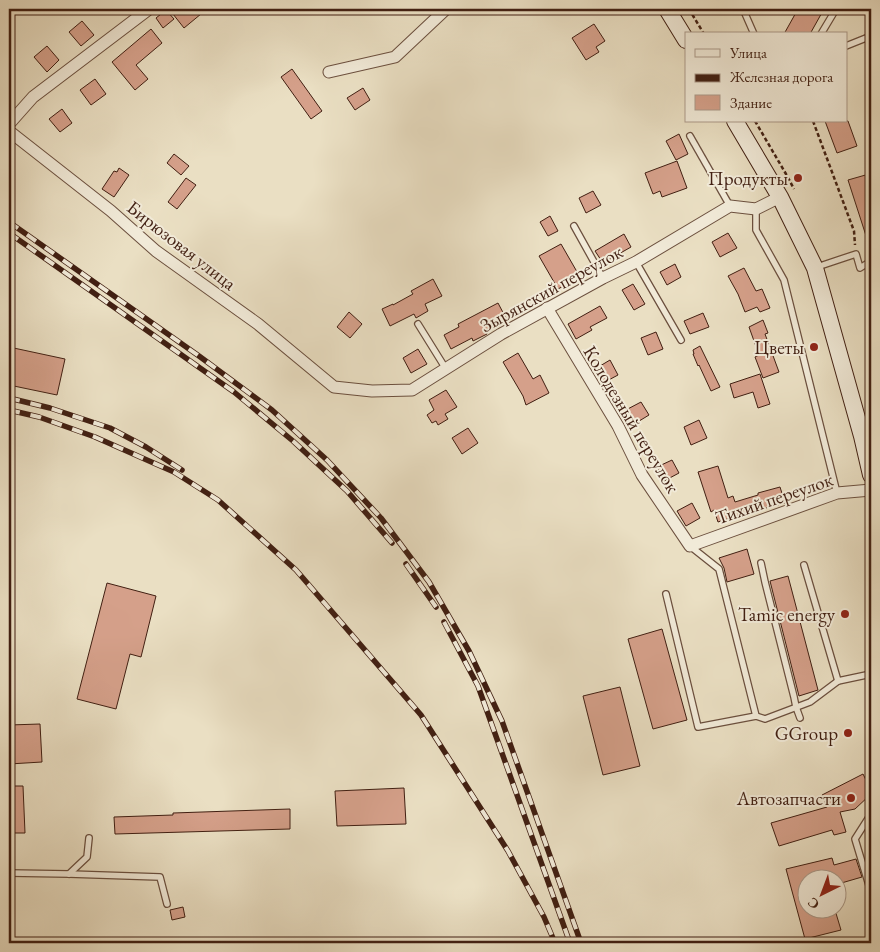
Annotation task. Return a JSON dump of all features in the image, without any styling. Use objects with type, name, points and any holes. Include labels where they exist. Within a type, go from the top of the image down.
[{"type":"main road","points":[[667,9],[685,38]]},
{"type":"main road","points":[[736,122],[780,197],[815,268],[867,434],[871,475]]},
{"type":"street","points":[[9,124],[33,97],[149,9]]},
{"type":"street","points":[[329,72],[395,58],[446,9]]},
{"type":"street","name":"Бирюзовая улица","points":[[9,130],[111,211],[156,251],[258,324],[334,387]]},
{"type":"street","points":[[730,206],[756,210],[780,197]]},
{"type":"street","name":"Зырянский переулок","points":[[334,387],[372,391],[412,390],[501,334],[636,262],[730,206]]},
{"type":"street","name":"Колодезный переулок","points":[[547,308],[618,426],[642,475],[690,546]]},
{"type":"street","name":"Тихий переулок","points":[[690,546],[837,493],[871,490]]},
{"type":"lane","points":[[822,32],[836,9]]},
{"type":"lane","points":[[745,10],[753,32]]},
{"type":"lane","points":[[848,45],[871,36]]},
{"type":"lane","points":[[690,136],[730,206]]},
{"type":"lane","points":[[756,210],[756,230],[784,280],[837,493]]},
{"type":"lane","points":[[574,226],[603,278]]},
{"type":"lane","points":[[815,268],[856,254],[860,268],[871,261]]},
{"type":"lane","points":[[636,262],[681,340]]},
{"type":"lane","points":[[418,324],[446,369]]},
{"type":"lane","points":[[690,546],[719,569],[756,716]]},
{"type":"lane","points":[[761,562],[800,718]]},
{"type":"lane","points":[[804,565],[838,682]]},
{"type":"lane","points":[[666,594],[698,727],[756,716],[765,719],[810,702],[838,682],[871,674]]},
{"type":"lane","points":[[871,814],[855,839],[871,892]]},
{"type":"lane","points":[[69,874],[87,857],[89,838]]},
{"type":"lane","points":[[9,873],[160,877],[167,904]]},
{"type":"path","points":[[689,9],[703,32]]},
{"type":"path","points":[[813,122],[854,231],[856,254]]},
{"type":"building","points":[[169,9],[207,9],[184,28]]},
{"type":"building","points":[[798,9],[824,9],[811,32],[785,32]]},
{"type":"building","points":[[166,10],[174,19],[163,28],[156,18]]},
{"type":"building","points":[[82,21],[94,35],[81,46],[69,32]]},
{"type":"building","points":[[594,24],[605,41],[596,47],[599,52],[586,60],[572,38]]},
{"type":"building","points":[[151,29],[162,43],[136,65],[148,79],[135,90],[112,62]]},
{"type":"building","points":[[47,46],[59,60],[47,72],[34,57]]},
{"type":"building","points":[[292,69],[322,111],[311,119],[281,77]]},
{"type":"building","points":[[95,79],[106,94],[91,105],[80,90]]},
{"type":"building","points":[[363,88],[370,100],[355,110],[347,98]]},
{"type":"building","points":[[62,109],[72,123],[60,132],[49,119]]},
{"type":"building","points":[[848,121],[857,146],[837,153],[825,122]]},
{"type":"building","points":[[679,134],[688,154],[676,160],[666,141]]},
{"type":"building","points":[[174,154],[189,166],[181,175],[167,163]]},
{"type":"building","points":[[677,161],[687,188],[662,197],[660,191],[653,194],[645,173]]},
{"type":"building","points":[[119,168],[129,175],[114,197],[102,189],[114,171],[117,172]]},
{"type":"building","points":[[869,174],[871,180],[871,244],[869,245],[848,180]]},
{"type":"building","points":[[186,178],[196,185],[177,209],[168,202]]},
{"type":"building","points":[[593,191],[601,205],[586,213],[579,198]]},
{"type":"building","points":[[550,216],[558,231],[548,236],[540,222]]},
{"type":"building","points":[[728,233],[737,248],[720,257],[712,242]]},
{"type":"building","points":[[624,234],[631,247],[603,263],[595,251]]},
{"type":"building","points":[[561,244],[580,277],[558,289],[539,256]]},
{"type":"building","points":[[675,264],[681,277],[667,285],[660,272]]},
{"type":"building","points":[[744,268],[756,291],[762,289],[770,308],[760,312],[757,307],[745,312],[728,276]]},
{"type":"building","points":[[433,279],[442,296],[425,304],[428,311],[416,318],[414,314],[390,326],[382,309],[413,294],[411,291]]},
{"type":"building","points":[[633,284],[645,304],[634,310],[622,290]]},
{"type":"building","points":[[498,303],[507,320],[486,331],[487,334],[473,341],[472,338],[451,349],[444,335],[459,327],[458,324]]},
{"type":"building","points":[[600,306],[607,318],[590,327],[592,330],[576,339],[568,324]]},
{"type":"building","points":[[349,312],[362,324],[350,338],[337,327]]},
{"type":"building","points":[[703,313],[709,327],[690,334],[684,321]]},
{"type":"building","points":[[763,320],[768,333],[765,334],[779,372],[763,378],[755,357],[759,355],[749,327]]},
{"type":"building","points":[[656,332],[663,349],[648,355],[641,338]]},
{"type":"building","points":[[700,346],[720,387],[711,391],[693,354],[693,350]]},
{"type":"building","points":[[9,347],[65,359],[57,395],[9,385]]},
{"type":"building","points":[[418,349],[427,364],[411,373],[403,358]]},
{"type":"building","points":[[518,353],[533,379],[540,375],[549,393],[526,405],[523,396],[503,362]]},
{"type":"building","points":[[610,360],[618,375],[603,383],[595,369]]},
{"type":"building","points":[[760,374],[770,404],[758,408],[753,392],[734,398],[730,384]]},
{"type":"building","points":[[446,390],[457,407],[445,414],[448,419],[438,425],[436,421],[432,423],[427,415],[434,410],[429,400]]},
{"type":"building","points":[[641,402],[649,415],[631,426],[622,412]]},
{"type":"building","points":[[699,420],[707,438],[691,445],[684,427]]},
{"type":"building","points":[[468,428],[478,443],[462,454],[452,438]]},
{"type":"building","points":[[672,460],[679,473],[664,481],[657,467]]},
{"type":"building","points":[[718,466],[728,498],[733,496],[735,502],[780,487],[785,503],[718,522],[714,510],[711,512],[698,472]]},
{"type":"building","points":[[692,503],[700,518],[686,526],[677,511]]},
{"type":"building","points":[[747,549],[754,574],[727,582],[724,568],[719,558]]},
{"type":"building","points":[[788,576],[818,690],[799,696],[770,581]]},
{"type":"building","points":[[107,583],[156,596],[141,657],[130,654],[116,709],[77,699]]},
{"type":"building","points":[[662,629],[687,720],[653,729],[628,639]]},
{"type":"building","points":[[620,687],[640,766],[603,775],[583,696]]},
{"type":"building","points":[[40,724],[42,762],[9,764],[9,725]]},
{"type":"building","points":[[863,774],[871,794],[855,809],[840,812],[846,832],[834,835],[832,830],[779,846],[771,823],[827,807],[822,795]]},
{"type":"building","points":[[9,786],[23,786],[25,833],[9,833]]},
{"type":"building","points":[[404,788],[406,824],[337,826],[335,791]]},
{"type":"building","points":[[290,809],[290,829],[115,834],[114,817]]},
{"type":"building","points":[[832,858],[834,865],[856,859],[862,877],[848,881],[848,870],[798,870],[798,913],[786,869]]},
{"type":"building","points":[[183,907],[185,917],[172,920],[170,910]]},
{"type":"building","points":[[800,920],[838,920],[841,930],[805,939]]},
{"type":"railway","points":[[9,222],[272,410],[327,460],[381,518],[429,582],[469,651],[502,721],[581,943]]},
{"type":"railway","points":[[9,233],[234,392],[293,441],[347,491],[392,543]]},
{"type":"railway","points":[[9,398],[50,408],[110,428],[146,447],[182,470]]},
{"type":"railway","points":[[9,410],[39,417],[95,437],[174,472],[218,500],[296,570],[421,715],[508,851],[544,917],[555,943]]},
{"type":"railway","points":[[406,564],[436,607]]},
{"type":"railway","points":[[444,622],[478,686],[570,943]]},
{"type":"place","name":"Продукты","points":[[798,178]]},
{"type":"place","name":"Цветы","points":[[814,347]]},
{"type":"place","name":"Tamic energy","points":[[845,614]]},
{"type":"place","name":"GGroup","points":[[848,733]]},
{"type":"place","name":"Автозапчасти","points":[[851,798]]}]
